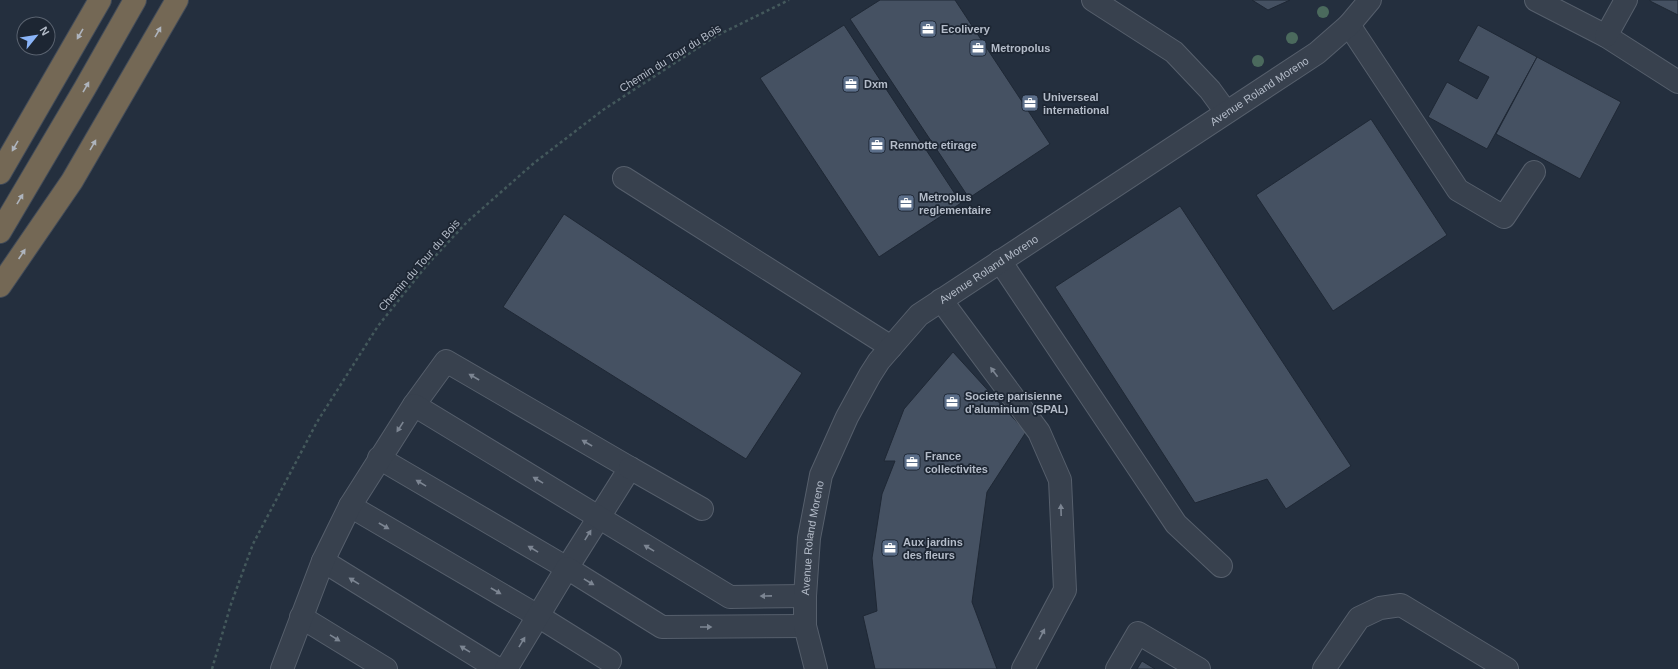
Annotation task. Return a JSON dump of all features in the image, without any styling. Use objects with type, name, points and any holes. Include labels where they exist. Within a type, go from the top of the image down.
[{"type":"highway","points":[[0,173],[100,0]]},
{"type":"highway","points":[[0,232],[135,0]]},
{"type":"highway","points":[[0,286],[72,181],[176,0]]},
{"type":"street","points":[[1093,0],[1174,52],[1210,90],[1226,112]]},
{"type":"street","name":"Avenue Roland Moreno","points":[[816,669],[805,626],[805,596],[809,538],[821,475],[847,417],[878,361],[919,315],[1317,53],[1349,25],[1370,0]]},
{"type":"street","points":[[1536,0],[1606,36],[1678,82]]},
{"type":"street","points":[[1606,36],[1626,0]]},
{"type":"street","points":[[1349,25],[1458,190],[1504,217],[1534,172]]},
{"type":"street","points":[[624,178],[891,347]]},
{"type":"street","points":[[1000,261],[1176,524],[1221,566]]},
{"type":"street","points":[[941,300],[1039,432],[1060,480],[1065,590],[1023,669]]},
{"type":"street","points":[[282,669],[323,561],[350,506],[414,405],[446,361],[702,509]]},
{"type":"street","points":[[414,405],[730,597],[805,596]]},
{"type":"street","points":[[379,458],[567,568],[662,627],[805,626]]},
{"type":"street","points":[[506,669],[630,468]]},
{"type":"street","points":[[350,506],[538,616],[610,661]]},
{"type":"street","points":[[323,561],[498,669]]},
{"type":"street","points":[[1324,669],[1359,618],[1380,608],[1401,605],[1507,669]]},
{"type":"street","points":[[301,617],[386,669]]},
{"type":"street","points":[[1117,669],[1138,633],[1199,669]]},
{"type":"path","name":"Chemin du Tour du Bois","points":[[212,669],[231,604],[253,544],[317,422],[378,326],[428,265],[467,222],[534,163],[603,110],[716,36],[789,0]]},
{"type":"building","points":[[880,0],[955,0],[1050,144],[969,198],[850,19]]},
{"type":"building","points":[[1252,0],[1290,0],[1268,10]]},
{"type":"building","points":[[1650,0],[1678,0],[1678,15],[1650,1]]},
{"type":"building","points":[[844,25],[961,203],[879,257],[760,78]]},
{"type":"building","points":[[1478,25],[1537,57],[1487,149],[1428,117],[1447,82],[1477,99],[1489,77],[1458,61]]},
{"type":"building","points":[[1537,57],[1621,102],[1580,179],[1496,134]]},
{"type":"building","points":[[1371,119],[1447,235],[1333,311],[1256,195]]},
{"type":"building","points":[[1180,206],[1351,466],[1286,509],[1267,479],[1195,503],[1055,287]]},
{"type":"building","points":[[564,214],[802,373],[746,459],[503,307]]},
{"type":"building","points":[[953,352],[1026,432],[987,492],[972,602],[997,669],[875,669],[863,616],[877,611],[872,558],[882,494],[895,461],[884,461],[904,409]]},
{"type":"building","points":[[1142,661],[1155,669],[1137,669]]},
{"type":"place","name":"Ecolivery","points":[[928,29]]},
{"type":"place","name":"Metropolus","points":[[978,48]]},
{"type":"place","name":"Dxm","points":[[851,84]]},
{"type":"place","name":"Universeal international","points":[[1030,103]]},
{"type":"place","name":"Rennotte etirage","points":[[877,145]]},
{"type":"place","name":"Metroplus reglementaire","points":[[906,203]]},
{"type":"place","name":"Societe parisienne d'aluminium (SPAL)","points":[[952,402]]},
{"type":"place","name":"France collectivites","points":[[912,462]]},
{"type":"place","name":"Aux jardins des fleurs","points":[[890,548]]}]
